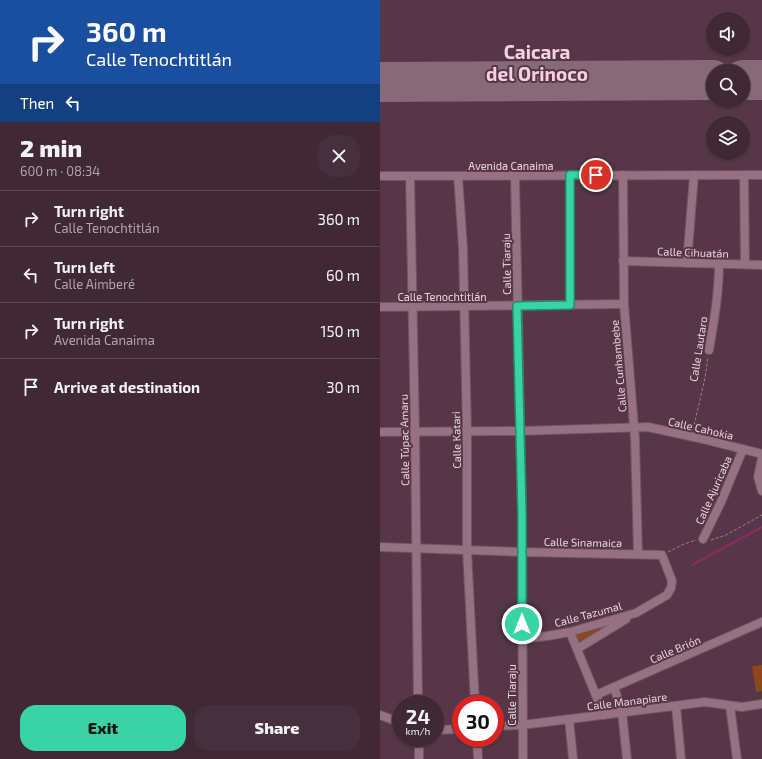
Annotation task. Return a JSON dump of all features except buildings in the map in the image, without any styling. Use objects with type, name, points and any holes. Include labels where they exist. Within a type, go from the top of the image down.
[{"type":"street","points":[[570,175],[570,305]]},
{"type":"street","name":"Calle Cunhambebe","points":[[623,175],[624,304],[634,428],[638,554]]},
{"type":"street","points":[[687,263],[694,175]]},
{"type":"street","points":[[744,175],[745,264]]},
{"type":"street","name":"Avenida Canaima","points":[[380,176],[762,175]]},
{"type":"street","name":"Calle Túpac Amaru","points":[[410,176],[418,695]]},
{"type":"street","name":"Calle Katari","points":[[458,176],[465,307],[467,550],[475,695]]},
{"type":"street","name":"Calle Tiaraju","points":[[515,176],[522,552],[523,759]]},
{"type":"street","name":"Calle Cihuatán","points":[[624,261],[762,265]]},
{"type":"street","name":"Calle Lautaro","points":[[709,350],[718,291],[719,264]]},
{"type":"street","name":"Calle Tenochtitlán","points":[[380,308],[624,304]]},
{"type":"street","name":"Calle Cahokia","points":[[380,432],[520,431],[648,427],[762,454]]},
{"type":"street","name":"Calle Ajuricaba","points":[[703,539],[722,502],[743,449]]},
{"type":"street","points":[[762,458],[758,477],[762,491]]},
{"type":"street","name":"Calle Sinamaica","points":[[380,547],[662,555],[672,581]]},
{"type":"street","name":"Calle Tazumal","points":[[577,649],[667,595],[672,581]]},
{"type":"street","name":"Calle Tazumal","points":[[522,639],[570,632],[636,613]]},
{"type":"street","name":"Calle Brión","points":[[596,695],[762,622]]},
{"type":"street","points":[[570,632],[604,715]]},
{"type":"street","points":[[614,687],[622,712],[627,759]]},
{"type":"street","name":"Calle Manapiare","points":[[504,726],[522,725],[705,702],[742,707],[762,704]]},
{"type":"street","points":[[676,706],[681,759]]},
{"type":"street","points":[[730,706],[737,759]]},
{"type":"street","points":[[380,715],[392,720]]},
{"type":"street","points":[[569,719],[573,759]]},
{"type":"street","points":[[419,747],[419,759]]},
{"type":"street","points":[[477,747],[478,759]]},
{"type":"path","name":"Calle Lautaro","points":[[692,437],[705,378],[709,350]]},
{"type":"shaded area","points":[[610,625],[579,643],[575,634],[576,633]]},
{"type":"shaded area","points":[[762,665],[762,691],[756,692],[752,666]]},
{"type":"waterway","points":[[692,565],[762,527]]},
{"type":"runway","points":[[380,82],[706,80]]},
{"type":"runway","points":[[750,80],[762,80]]},
{"type":"district","name":"Caicara del Orinoco","points":[[537,62]]},
{"type":"route","points":[[522,624],[522,514],[517,306],[570,305],[570,175],[596,175]]}]
